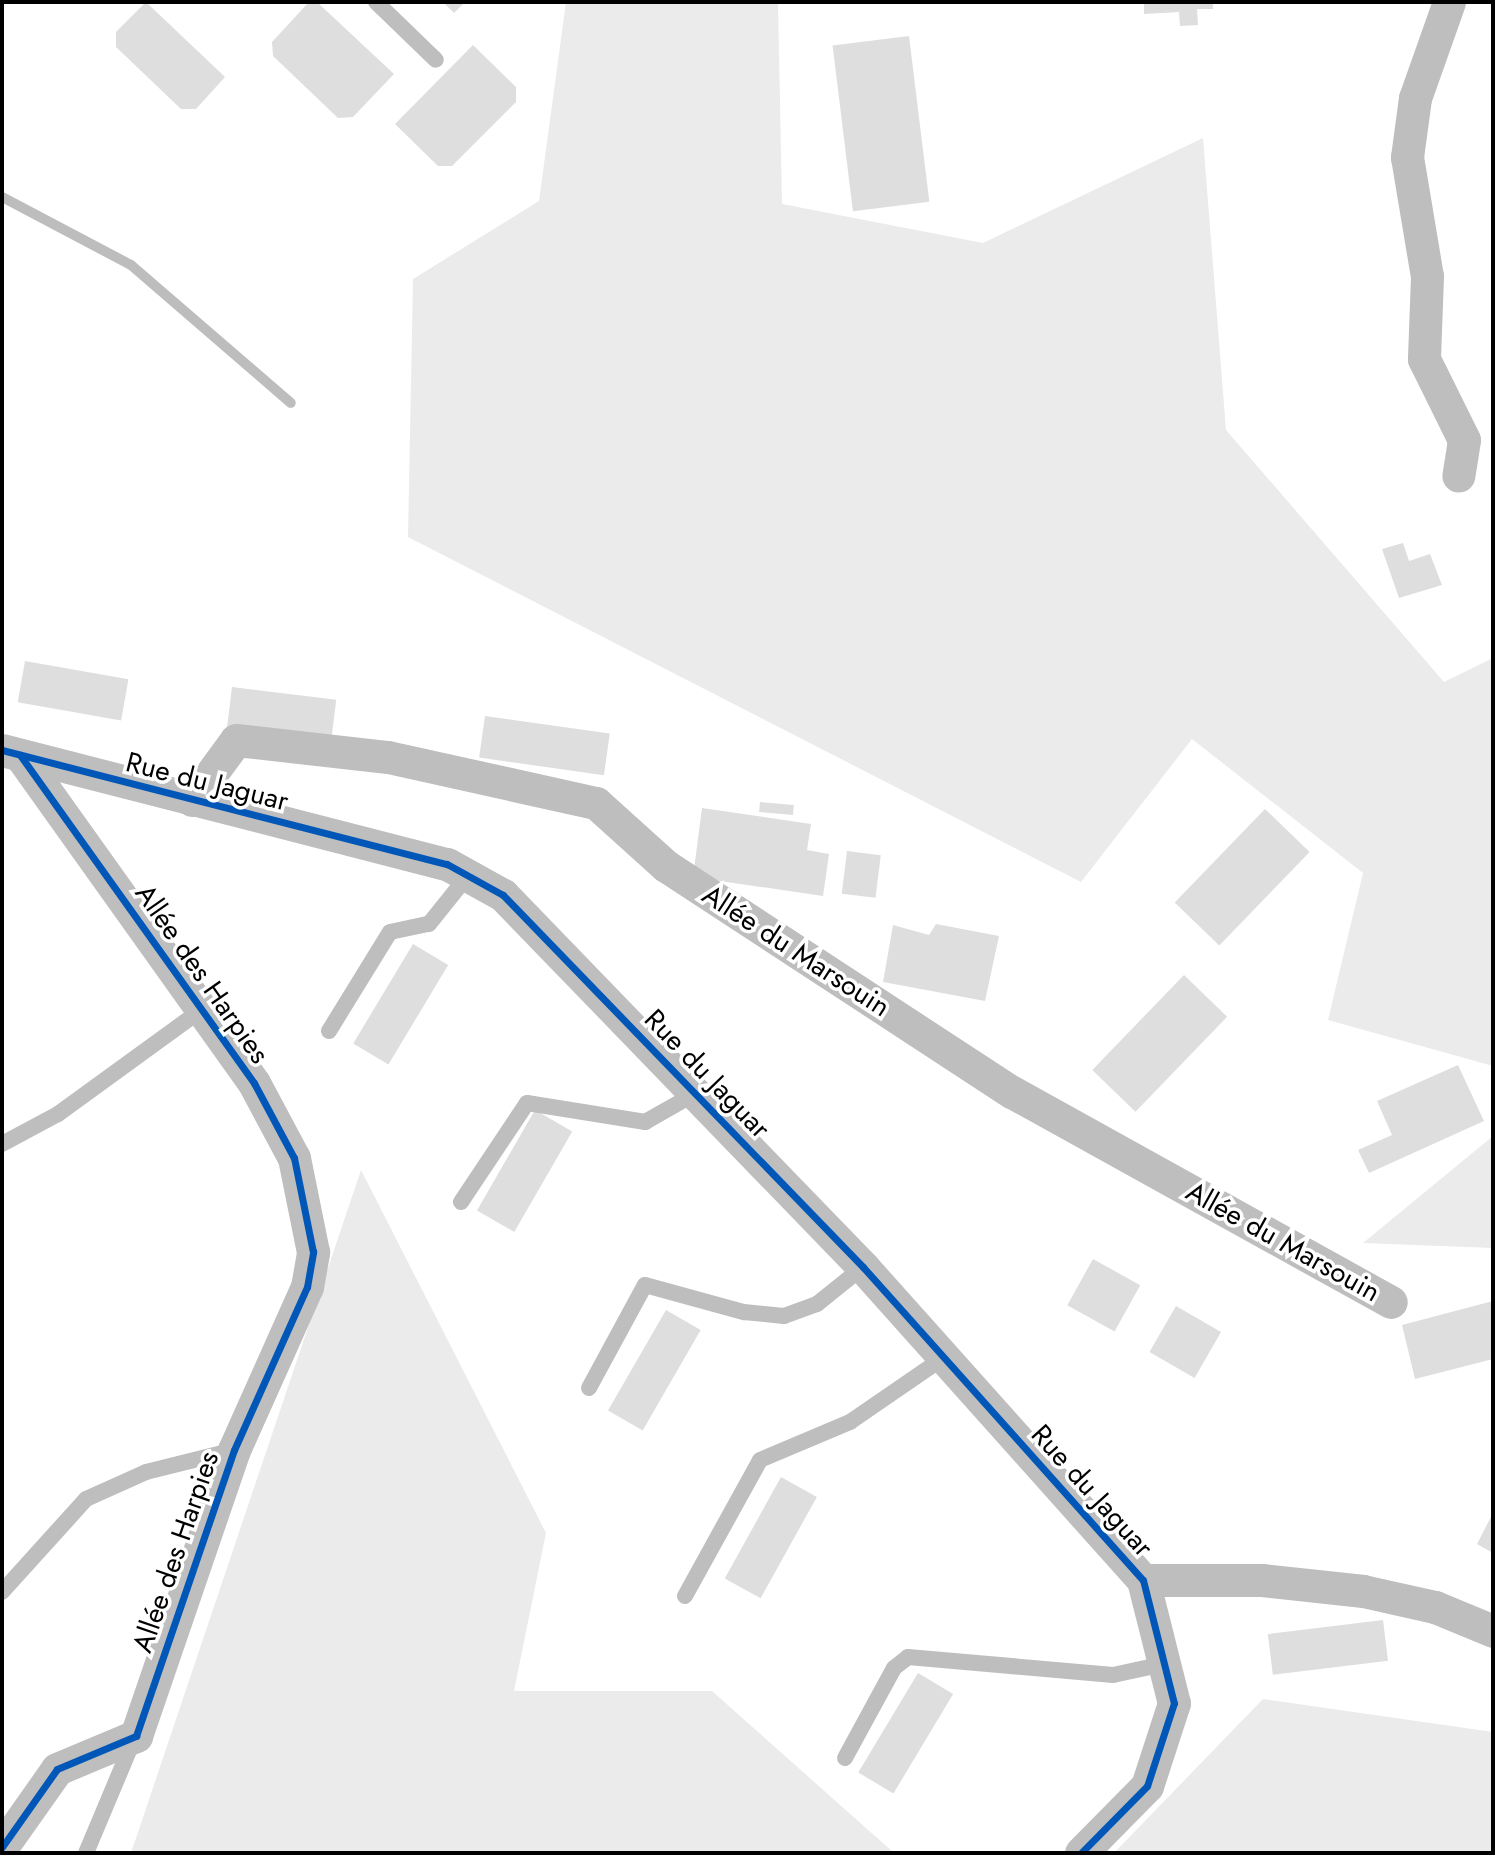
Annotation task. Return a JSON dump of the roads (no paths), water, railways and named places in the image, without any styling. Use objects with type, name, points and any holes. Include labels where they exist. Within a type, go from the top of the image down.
[{"type":"street","points":[[1449,2],[1415,98],[1407,157],[1427,276],[1424,359],[1464,440],[1458,476]]},
{"type":"street","name":"Allée du Marsouin","points":[[192,800],[236,740],[388,757],[596,803],[666,866],[1012,1091],[1391,1302]]},
{"type":"street","name":"Rue du Jaguar","points":[[11,752],[470,873],[503,895],[696,1093],[863,1267],[1143,1580],[1168,1663],[1174,1703],[1147,1787],[1082,1853]]},
{"type":"street","name":"Allée des Harpies","points":[[11,752],[204,1007],[293,1158],[312,1232],[307,1286],[234,1450],[136,1736]]},
{"type":"street","points":[[1143,1580],[1262,1580],[1363,1591],[1435,1607],[1493,1631]]},
{"type":"street","points":[[2,1847],[57,1769],[136,1736]]},
{"type":"lane","points":[[376,2],[436,60]]},
{"type":"lane","points":[[329,1031],[390,932],[429,924],[470,873]]},
{"type":"lane","points":[[2,1144],[58,1114],[204,1007]]},
{"type":"lane","points":[[461,1202],[527,1103],[645,1122],[659,1120],[696,1093]]},
{"type":"lane","points":[[589,1388],[645,1285],[744,1312],[784,1316],[817,1304],[863,1267]]},
{"type":"lane","points":[[685,1596],[760,1460],[850,1422],[943,1358]]},
{"type":"lane","name":"Allée des Harpies","points":[[2,1592],[86,1499],[146,1472],[234,1450]]},
{"type":"lane","points":[[845,1758],[894,1668],[908,1657],[995,1660],[1114,1675],[1168,1663]]},
{"type":"lane","points":[[86,1853],[136,1736]]},
{"type":"waterway","points":[[2,197],[131,265],[291,403]]}]
